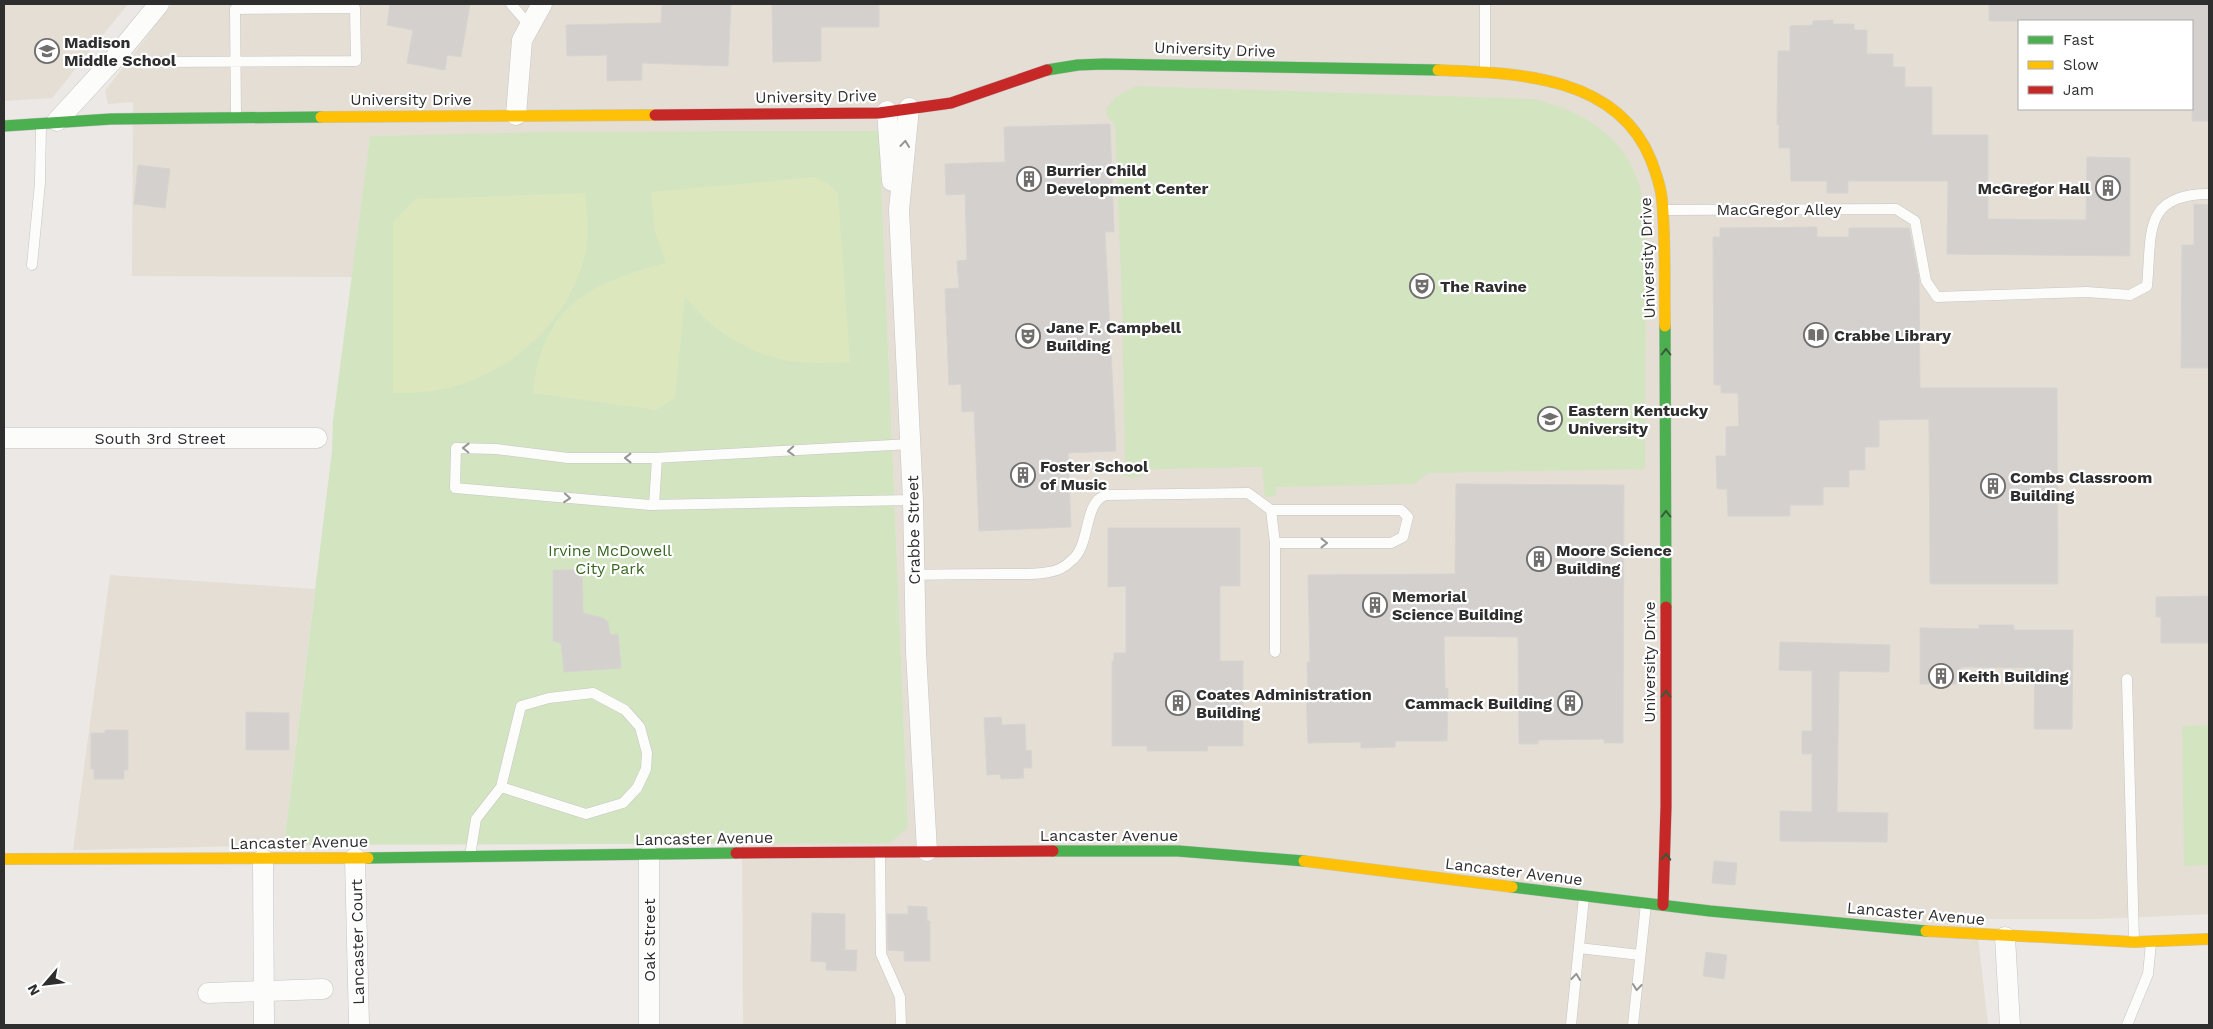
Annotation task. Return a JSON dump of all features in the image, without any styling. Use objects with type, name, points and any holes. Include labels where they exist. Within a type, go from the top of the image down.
[{"type":"street","points":[[49,122],[113,60],[159,4]]},
{"type":"street","points":[[516,115],[522,40],[542,4]]},
{"type":"street","name":"University Drive","points":[[4,126],[49,122],[236,118],[887,112],[950,103],[1048,69],[1095,64],[1215,64],[1296,68],[1394,68],[1485,72],[1530,77],[1563,84],[1606,104],[1641,136],[1657,175],[1663,210],[1666,350],[1666,817],[1664,905]]},
{"type":"street","name":"Crabbe Street","points":[[909,108],[899,210],[911,444],[914,575],[927,850]]},
{"type":"street","name":"Crabbe Street","points":[[887,112],[893,187],[899,210]]},
{"type":"street","name":"South 3rd Street","points":[[4,438],[317,438]]},
{"type":"street","name":"Lancaster Avenue","points":[[4,859],[470,857],[927,850],[1178,851],[1242,855],[1710,911],[2005,937],[2134,942],[2209,939]]},
{"type":"street","name":"Oak Street","points":[[649,855],[650,1025]]},
{"type":"street","name":"Lancaster Court","points":[[355,858],[359,1025]]},
{"type":"street","points":[[263,859],[264,1025]]},
{"type":"street","points":[[2005,937],[2010,1025]]},
{"type":"street","points":[[208,993],[323,989]]},
{"type":"lane","points":[[511,4],[530,26]]},
{"type":"lane","points":[[1485,4],[1485,72]]},
{"type":"lane","points":[[161,62],[235,62],[356,61],[356,8],[235,9],[235,62],[236,118]]},
{"type":"lane","points":[[32,265],[40,183],[49,122]]},
{"type":"lane","name":"MacGregor Alley","points":[[1663,210],[1896,209],[1915,220],[1926,281],[1937,297],[2086,292],[2130,295],[2147,286],[2152,224],[2164,206],[2172,199],[2187,194],[2209,194]]},
{"type":"lane","points":[[911,444],[657,458],[568,458],[496,449],[456,448],[455,488],[654,505],[846,503],[913,500]]},
{"type":"lane","points":[[654,505],[657,458]]},
{"type":"lane","points":[[914,575],[1036,574],[1057,570],[1074,559],[1080,551],[1085,541],[1091,512],[1097,502],[1106,495],[1248,493],[1271,510],[1401,510],[1408,517],[1403,537],[1391,543],[1275,543]]},
{"type":"lane","points":[[1271,510],[1275,543],[1275,652]]},
{"type":"lane","points":[[2126,680],[2134,942]]},
{"type":"lane","points":[[470,857],[476,819],[501,787],[521,706],[549,698],[594,693],[625,710],[640,727],[647,753],[646,769],[637,788],[623,803],[586,814],[501,787]]},
{"type":"lane","points":[[880,852],[881,954],[900,997],[901,1025]]},
{"type":"lane","points":[[1570,1025],[1584,896]]},
{"type":"lane","points":[[1632,1025],[1646,903]]},
{"type":"lane","points":[[2127,1025],[2148,974],[2151,942]]},
{"type":"lane","points":[[1578,948],[1640,955]]},
{"type":"shaded area","name":"Madison Middle School","points":[[4,4],[128,4],[52,98],[4,101]]},
{"type":"shaded area","name":"Eastern Kentucky University","points":[[172,4],[2209,4],[2209,914],[2099,919],[1976,919],[1988,1025],[743,1025],[742,845],[908,827],[879,131],[370,136],[352,277],[132,276],[133,102],[108,104],[105,91]]},
{"type":"shaded area","points":[[110,575],[315,589],[284,845],[73,850]]},
{"type":"green space","name":"The Ravine","points":[[1136,86],[1533,99],[1569,111],[1601,129],[1614,141],[1634,172],[1641,191],[1646,225],[1645,469],[1429,473],[1414,484],[1276,487],[1276,496],[1265,497],[1262,467],[1153,469],[1135,478],[1123,475],[1122,467],[1125,462],[1122,304],[1115,125],[1107,116],[1106,108],[1117,96]]},
{"type":"green space","name":"Irvine McDowell City Park","points":[[879,131],[908,827],[890,843],[284,845],[332,451],[333,421],[370,136],[546,132]]},
{"type":"green space","points":[[816,177],[838,193],[850,362],[795,362],[763,354],[715,327],[685,297],[675,398],[656,410],[533,393],[538,364],[547,339],[558,319],[574,303],[592,290],[614,280],[666,263],[655,232],[651,192]]},
{"type":"green space","points":[[585,193],[588,229],[586,250],[578,278],[565,304],[548,327],[528,347],[504,364],[479,377],[452,387],[424,392],[393,393],[393,222],[415,199]]},
{"type":"green space","points":[[2209,725],[2209,865],[2184,866],[2182,726]]},
{"type":"building","points":[[390,4],[470,4],[461,57],[447,55],[445,70],[407,63],[413,30],[387,25]]},
{"type":"building","points":[[662,4],[731,4],[728,66],[642,63],[642,80],[607,81],[607,55],[567,56],[566,25],[661,23]]},
{"type":"building","points":[[772,4],[879,4],[879,27],[821,27],[821,61],[773,62]]},
{"type":"building","points":[[1989,4],[2209,4],[2209,121],[2192,121],[2193,20],[1989,21]]},
{"type":"building","points":[[1833,20],[1833,24],[1854,24],[1854,30],[1867,30],[1867,54],[1893,54],[1893,67],[1905,67],[1905,87],[1932,87],[1932,135],[1988,135],[1988,219],[2086,220],[2087,157],[2130,158],[2130,256],[1947,254],[1948,181],[1848,181],[1848,193],[1827,193],[1827,181],[1791,181],[1790,148],[1779,148],[1779,125],[1777,125],[1778,51],[1790,51],[1790,26],[1813,25],[1813,21]]},
{"type":"building","points":[[1110,124],[1114,232],[1105,232],[1116,451],[1068,453],[1071,527],[979,531],[974,411],[962,412],[961,384],[949,385],[945,289],[959,288],[957,261],[967,260],[965,194],[946,195],[945,164],[1005,162],[1004,127]]},
{"type":"building","points":[[138,165],[170,169],[165,208],[134,204]]},
{"type":"building","points":[[2194,204],[2209,205],[2209,368],[2181,368],[2182,245],[2194,245]]},
{"type":"building","name":"Crabbe Library","points":[[1817,227],[1817,237],[1849,237],[1849,228],[1909,228],[1919,279],[1920,388],[2057,388],[2058,584],[1930,584],[1929,419],[1879,420],[1879,447],[1865,447],[1865,470],[1849,470],[1849,487],[1823,487],[1823,505],[1790,505],[1790,516],[1728,516],[1727,489],[1717,489],[1716,456],[1726,456],[1726,427],[1739,426],[1738,393],[1721,393],[1721,385],[1714,385],[1713,237],[1720,237],[1720,228]]},
{"type":"building","points":[[1456,484],[1624,485],[1623,743],[1604,743],[1604,739],[1538,740],[1538,744],[1519,744],[1518,637],[1444,636],[1445,688],[1448,689],[1447,741],[1395,741],[1395,747],[1361,748],[1361,742],[1308,743],[1306,689],[1308,689],[1307,662],[1310,662],[1308,575],[1455,574]]},
{"type":"building","name":"Coates Administration Building","points":[[1108,528],[1240,528],[1240,586],[1220,586],[1220,661],[1243,661],[1243,746],[1207,746],[1208,751],[1147,751],[1147,746],[1112,746],[1112,661],[1114,661],[1114,653],[1126,653],[1126,586],[1108,587]]},
{"type":"building","points":[[553,570],[582,570],[583,613],[603,618],[608,622],[610,635],[618,634],[621,668],[564,672],[561,643],[553,641]]},
{"type":"building","points":[[2209,596],[2209,643],[2161,643],[2161,617],[2156,617],[2156,597]]},
{"type":"building","name":"Keith Building","points":[[1979,625],[2014,625],[2014,630],[2073,630],[2072,729],[2034,729],[2035,668],[1961,667],[1961,684],[1920,684],[1920,628],[1979,629]]},
{"type":"building","points":[[1780,642],[1890,645],[1889,672],[1839,671],[1837,812],[1888,813],[1887,842],[1780,841],[1780,811],[1812,812],[1812,754],[1802,754],[1802,731],[1812,731],[1812,671],[1779,670]]},
{"type":"building","points":[[246,712],[289,713],[289,750],[246,750]]},
{"type":"building","points":[[1001,717],[1002,725],[1025,724],[1026,751],[1031,750],[1032,768],[1023,768],[1024,778],[1001,779],[1000,774],[987,775],[984,718]]},
{"type":"building","points":[[105,730],[128,730],[128,770],[124,770],[124,779],[94,779],[94,769],[91,769],[91,733],[105,733]]},
{"type":"building","points":[[1714,861],[1737,863],[1735,885],[1712,883]]},
{"type":"building","points":[[908,906],[927,907],[927,921],[930,921],[930,961],[904,961],[904,951],[888,950],[887,914],[908,914]]},
{"type":"building","points":[[812,913],[845,914],[845,950],[857,950],[856,971],[826,970],[826,962],[811,961]]},
{"type":"building","points":[[1706,952],[1727,955],[1724,979],[1703,976]]},
{"type":"traffic: fast","points":[[1047,70],[1078,65],[1104,64],[1438,70]]},
{"type":"traffic: fast","points":[[4,126],[111,119],[321,117]]},
{"type":"traffic: fast","points":[[1665,326],[1666,607]]},
{"type":"traffic: fast","points":[[1053,851],[1178,851],[1304,861]]},
{"type":"traffic: fast","points":[[368,858],[736,853]]},
{"type":"traffic: fast","points":[[1512,887],[1710,911],[1926,931]]},
{"type":"traffic: slow","points":[[1438,70],[1499,73],[1531,77],[1561,84],[1589,95],[1614,110],[1635,132],[1651,160],[1661,195],[1665,326]]},
{"type":"traffic: slow","points":[[321,117],[655,115]]},
{"type":"traffic: slow","points":[[4,859],[368,858]]},
{"type":"traffic: slow","points":[[1304,861],[1512,887]]},
{"type":"traffic: slow","points":[[1926,931],[2134,942],[2209,939]]},
{"type":"traffic: jam","points":[[655,115],[879,113],[951,103],[1047,70]]},
{"type":"traffic: jam","points":[[1663,905],[1666,807],[1666,607]]},
{"type":"traffic: jam","points":[[736,853],[1053,851]]},
{"type":"place","name":"Madison Middle School","points":[[47,51]]},
{"type":"place","name":"Burrier Child Development Center","points":[[1029,179]]},
{"type":"place","name":"McGregor Hall","points":[[2108,188]]},
{"type":"place","name":"The Ravine","points":[[1422,286]]},
{"type":"place","name":"Crabbe Library","points":[[1816,335]]},
{"type":"place","name":"Jane F. Campbell Building","points":[[1028,336]]},
{"type":"place","name":"Eastern Kentucky University","points":[[1550,419]]},
{"type":"place","name":"Foster School of Music","points":[[1023,475]]},
{"type":"place","name":"Combs Classroom Building","points":[[1993,486]]},
{"type":"place","name":"Moore Science Building","points":[[1539,559]]},
{"type":"place","name":"Memorial Science Building","points":[[1375,605]]},
{"type":"place","name":"Keith Building","points":[[1941,676]]},
{"type":"place","name":"Coates Administration Building","points":[[1178,703]]},
{"type":"place","name":"Cammack Building","points":[[1570,703]]}]
